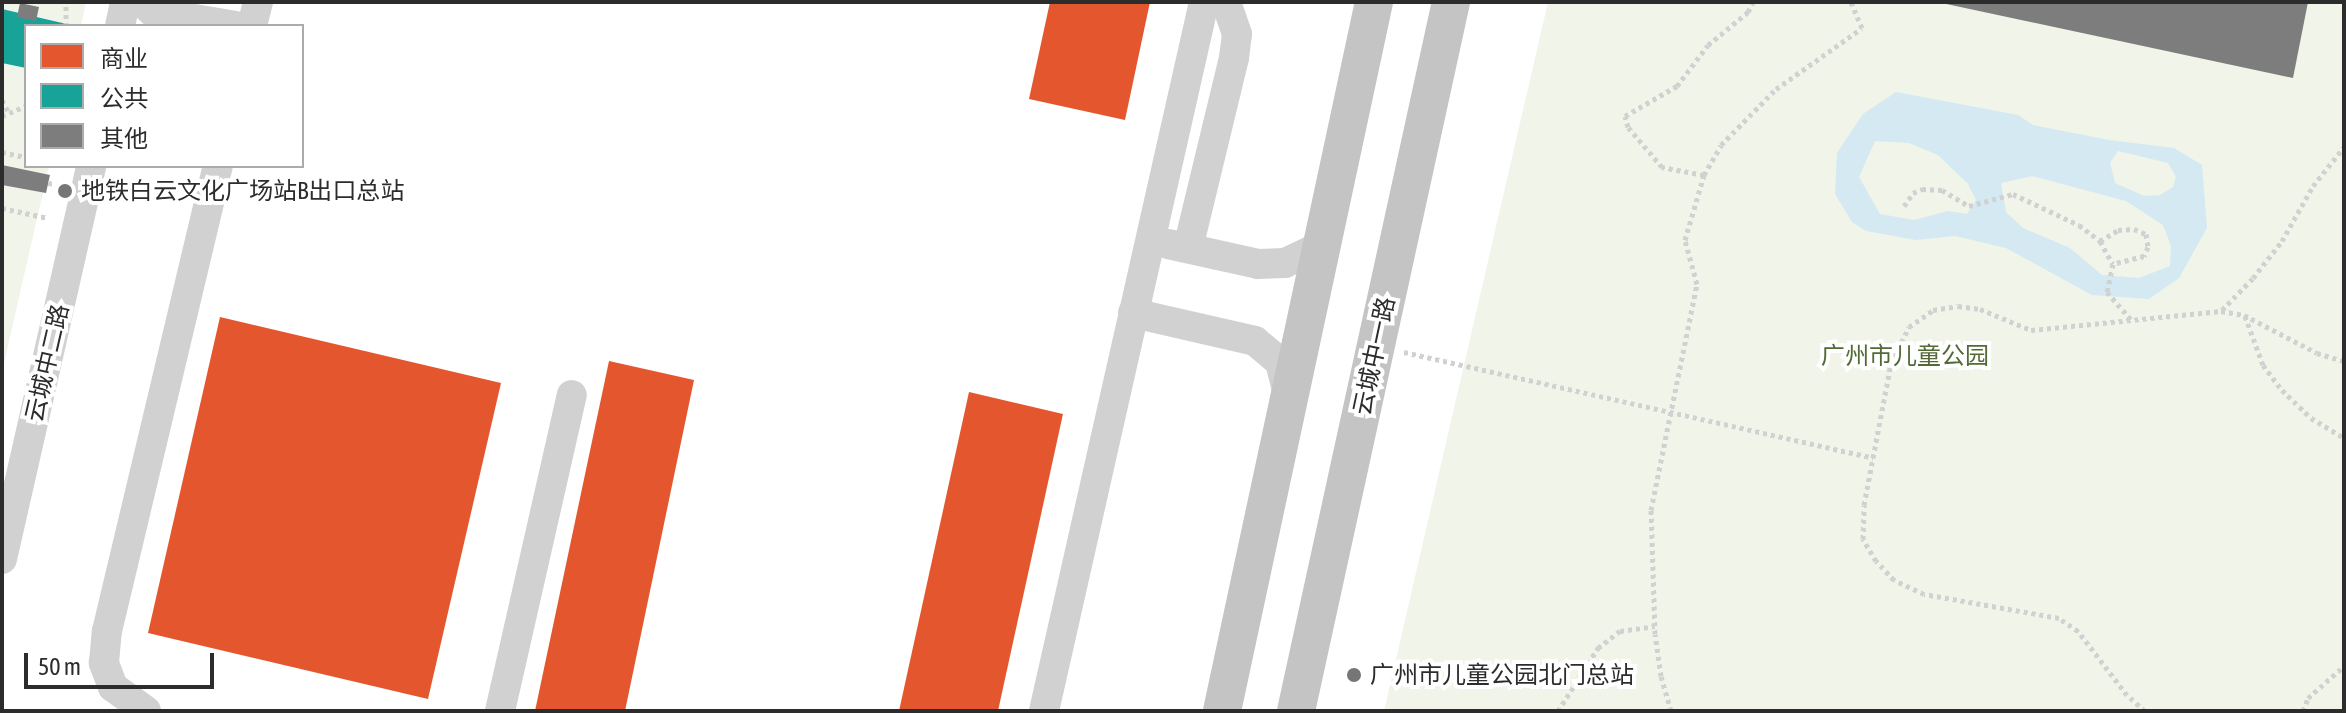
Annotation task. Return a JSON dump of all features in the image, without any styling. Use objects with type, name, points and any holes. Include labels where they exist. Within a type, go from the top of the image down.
[{"type":"main road","points":[[1222,711],[1374,2]]},
{"type":"main road","name":"云城中一路","points":[[1296,711],[1451,2]]},
{"type":"street","points":[[120,24],[125,2]]},
{"type":"street","points":[[142,2],[153,12],[196,10],[231,24]]},
{"type":"street","points":[[252,24],[258,2]]},
{"type":"street","points":[[1044,711],[1204,2]]},
{"type":"street","points":[[1188,248],[1234,58],[1237,34],[1226,2]]},
{"type":"street","name":"云城中二路","points":[[2,559],[91,168]]},
{"type":"street","points":[[146,711],[113,687],[104,663],[107,631],[218,168]]},
{"type":"street","points":[[1149,240],[1258,264],[1285,263],[1323,245]]},
{"type":"street","points":[[1133,313],[1255,341],[1280,362],[1290,403]]},
{"type":"street","points":[[500,711],[572,395]]},
{"type":"path","points":[[66,2],[66,24]]},
{"type":"path","points":[[1704,175],[1662,167],[1628,127],[1625,116],[1677,86],[1708,45],[1748,12],[1753,2]]},
{"type":"path","points":[[1671,711],[1661,676],[1655,626],[1651,510],[1673,415],[1697,284],[1685,240],[1704,175],[1721,145],[1776,89],[1862,28],[1851,2]]},
{"type":"path","points":[[2,100],[9,113]]},
{"type":"path","points":[[2,116],[24,107]]},
{"type":"path","points":[[2221,311],[2253,278],[2282,241],[2313,186],[2344,147]]},
{"type":"path","points":[[2,152],[24,157]]},
{"type":"path","points":[[48,183],[56,184]]},
{"type":"path","points":[[1904,206],[1913,193],[1922,189],[1942,190],[1969,206],[2013,194],[2079,225],[2100,241],[2113,264],[2107,292],[2132,322]]},
{"type":"path","points":[[2,208],[48,218]]},
{"type":"path","points":[[2100,241],[2118,230],[2134,229],[2146,234],[2148,247],[2144,256],[2113,264]]},
{"type":"path","points":[[2145,711],[2127,695],[2078,631],[2059,618],[1924,594],[1894,580],[1863,539],[1864,505],[1891,364],[1909,327],[1933,310],[1958,306],[1980,309],[2031,330],[2221,311],[2244,315],[2317,353],[2344,361]]},
{"type":"path","points":[[2244,315],[2263,365],[2282,390],[2311,418],[2344,438]]},
{"type":"path","points":[[1375,346],[1873,458]]},
{"type":"path","points":[[1558,711],[1598,648],[1620,631],[1655,626]]},
{"type":"path","points":[[2303,711],[2308,698],[2344,666]]},
{"type":"green space","points":[[2,2],[86,2],[81,24],[24,24],[24,168],[49,168],[2,372]]},
{"type":"green space","name":"广州市儿童公园","points":[[1548,2],[2344,2],[2344,711],[1384,711]]},
{"type":"water","points":[[1896,92],[2018,115],[2033,125],[2109,140],[2174,148],[2202,165],[2207,228],[2179,278],[2149,299],[2092,295],[2006,248],[1955,236],[1916,240],[1866,231],[1852,222],[1835,194],[1837,153],[1863,114]],"holes":[[[1875,141],[1909,143],[1938,155],[1968,184],[1976,200],[1967,214],[1948,211],[1914,220],[1880,214],[1859,177]],[[2118,151],[2168,163],[2176,177],[2173,187],[2160,195],[2144,196],[2115,183],[2110,163]],[[2032,176],[2126,201],[2163,225],[2171,246],[2170,266],[2139,278],[2102,275],[2070,248],[2023,228],[2006,212],[2001,183]]]},
{"type":"building: 商业","points":[[1050,2],[1150,2],[1125,120],[1029,99]]},
{"type":"building: 商业","points":[[220,317],[501,383],[428,699],[148,633]]},
{"type":"building: 商业","points":[[609,361],[694,380],[625,711],[535,711]]},
{"type":"building: 商业","points":[[969,392],[1063,414],[998,711],[899,711]]},
{"type":"building: 公共","points":[[2,9],[67,24],[24,24],[24,68],[2,63]]},
{"type":"building: 其他","points":[[1937,2],[2308,2],[2293,78]]},
{"type":"building: 其他","points":[[20,3],[39,7],[36,21],[17,17]]},
{"type":"building: 其他","points":[[2,165],[50,175],[46,193],[2,185]]},
{"type":"place","name":"地铁白云文化广场站B出口总站","points":[[65,191]]},
{"type":"place","name":"广州市儿童公园北门总站","points":[[1354,675]]}]
